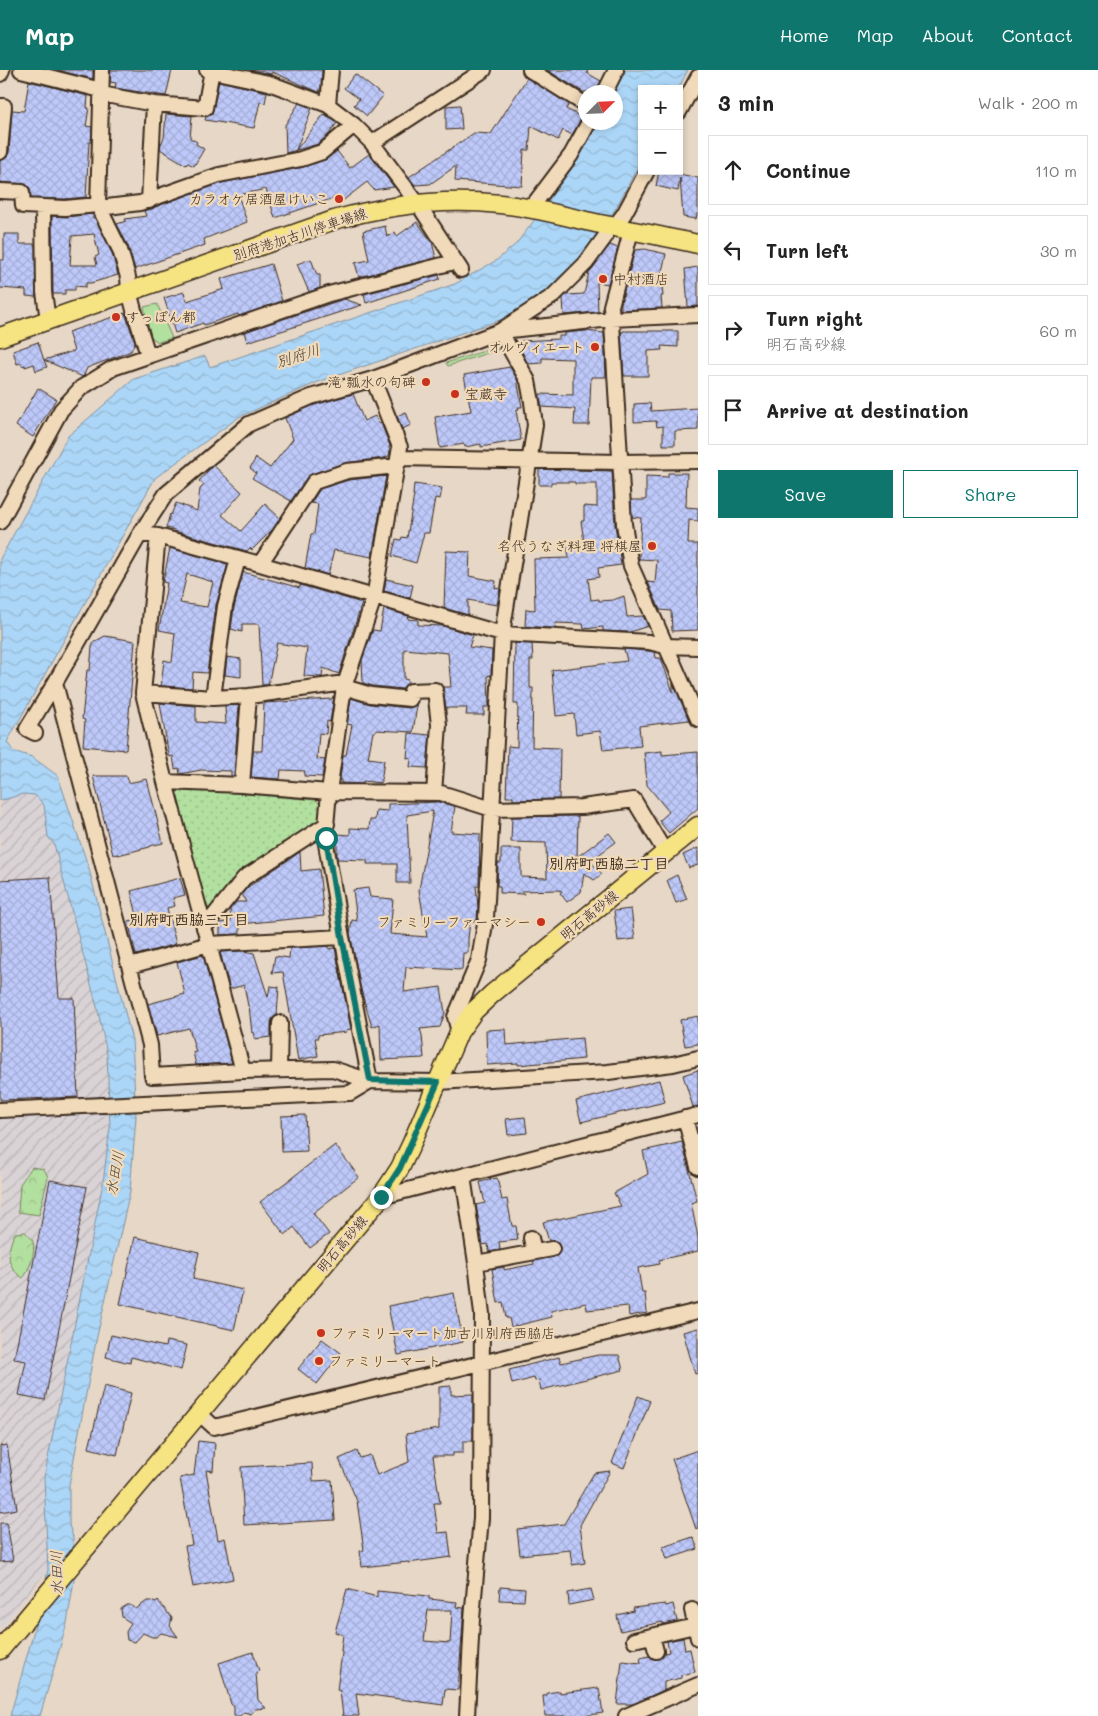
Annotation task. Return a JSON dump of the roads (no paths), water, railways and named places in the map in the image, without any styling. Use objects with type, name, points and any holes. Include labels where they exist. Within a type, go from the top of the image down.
[{"type":"main road","name":"別府港加古川停車場線","points":[[0,337],[334,220],[378,209],[418,204],[477,202],[531,208],[609,232],[631,231],[698,244]]},
{"type":"main road","name":"明石高砂線","points":[[0,1650],[381,1197],[404,1160],[438,1082],[446,1058],[459,1032],[474,1011],[492,994],[698,826]]},
{"type":"street","points":[[0,74],[2,70]]},
{"type":"street","points":[[0,521],[61,410],[81,388],[113,368],[329,294],[458,266],[418,204],[372,143],[354,125],[328,105],[269,83],[210,71],[205,108],[154,104],[101,92],[21,70]]},
{"type":"street","points":[[102,70],[99,206],[120,250],[128,277],[129,291],[148,355]]},
{"type":"street","points":[[328,105],[332,70]]},
{"type":"street","points":[[372,143],[484,70]]},
{"type":"street","points":[[530,70],[578,100]]},
{"type":"street","points":[[608,85],[616,70]]},
{"type":"street","points":[[683,105],[698,77]]},
{"type":"street","points":[[149,201],[154,104]]},
{"type":"street","points":[[0,106],[4,106],[0,152]]},
{"type":"street","points":[[0,191],[22,192],[23,206],[66,208],[149,201],[219,175],[301,159],[322,152],[354,125]]},
{"type":"street","points":[[531,208],[571,155],[585,130]]},
{"type":"street","points":[[35,733],[27,729],[140,534],[166,494],[249,424],[311,397],[373,379],[500,331],[553,296],[586,263],[624,214],[645,175]]},
{"type":"street","points":[[43,207],[44,292],[48,320]]},
{"type":"street","points":[[631,231],[611,306],[624,524],[631,566],[698,719]]},
{"type":"street","points":[[500,331],[534,329],[611,319],[698,315]]},
{"type":"street","points":[[459,1032],[454,1017],[479,960],[486,918],[502,634],[535,425],[528,381],[500,331]]},
{"type":"street","points":[[370,1080],[342,937],[326,838],[329,792],[345,685],[374,598],[400,447],[373,379]]},
{"type":"street","points":[[260,564],[314,482],[347,471],[398,462],[530,460],[698,461]]},
{"type":"street","points":[[140,534],[158,536],[260,564],[502,634],[650,642],[665,646],[698,647]]},
{"type":"street","points":[[158,536],[143,693],[243,1071]]},
{"type":"street","points":[[213,698],[224,606],[238,558]]},
{"type":"street","points":[[55,683],[150,1045],[152,1076],[333,1069],[370,1080],[438,1082],[608,1072],[673,1064],[698,1058]]},
{"type":"street","points":[[143,693],[213,698],[345,685],[371,695],[410,700],[411,692],[435,690],[439,724],[434,794]]},
{"type":"street","points":[[242,785],[248,696]]},
{"type":"street","points":[[165,782],[242,785],[329,792],[441,793],[492,809],[582,807],[634,800],[665,852]]},
{"type":"street","points":[[204,928],[244,878],[327,824]]},
{"type":"street","points":[[130,966],[209,944],[342,937]]},
{"type":"street","points":[[279,1070],[280,1023]]},
{"type":"street","points":[[0,1110],[350,1093],[370,1080]]},
{"type":"street","points":[[381,1197],[691,1117],[698,1167]]},
{"type":"street","points":[[462,1176],[482,1314],[480,1518],[467,1716]]},
{"type":"street","points":[[531,1238],[534,1252]]},
{"type":"street","points":[[476,1263],[552,1249]]},
{"type":"street","points":[[199,1413],[214,1427],[698,1311]]},
{"type":"street","points":[[634,1640],[652,1636],[697,1632],[692,1610]]},
{"type":"street","points":[[652,1636],[656,1651]]},
{"type":"street","points":[[626,1716],[698,1685]]},
{"type":"water","points":[[626,70],[688,70],[680,85],[638,85],[638,167],[616,208],[585,253],[542,298],[500,320],[318,382],[239,417],[155,478],[7,742],[13,751],[32,757],[58,776],[89,869],[132,1040],[136,1117],[130,1191],[96,1341],[69,1485],[69,1525],[73,1537],[74,1580],[67,1623],[40,1716],[10,1716],[32,1638],[48,1570],[44,1478],[103,1183],[110,1127],[107,1054],[98,1011],[54,844],[48,837],[44,805],[35,795],[23,794],[0,801],[0,559],[68,436],[134,379],[205,356],[210,367],[455,284],[497,260],[516,244],[530,226],[577,161],[595,130],[623,130],[623,85],[618,85]]},
{"type":"place","name":"カラオケ居酒屋けいこ","points":[[339,199]]},
{"type":"place","name":"中村酒店","points":[[603,279]]},
{"type":"place","name":"すっぽん都","points":[[116,317]]},
{"type":"place","name":"オルヴィエート","points":[[595,347]]},
{"type":"place","name":"滝 瓢水の句碑","points":[[426,382]]},
{"type":"place","name":"宝蔵寺","points":[[455,394]]},
{"type":"place","name":"名代うなぎ料理 将棋屋","points":[[652,546]]},
{"type":"place","name":"ファミリーファーマシー","points":[[541,922]]},
{"type":"place","name":"ファミリーマート加古川別府西脇店","points":[[321,1333]]},
{"type":"place","name":"ファミリーマート","points":[[319,1361]]},
{"type":"district","name":"別府町西脇二丁目","points":[[609,864]]},
{"type":"district","name":"別府町西脇三丁目","points":[[189,920]]},
{"type":"water label","name":"別府川","points":[[298,356]]},
{"type":"water label","name":"水田川","points":[[115,1173]]},
{"type":"water label","name":"水田川","points":[[57,1573]]}]
